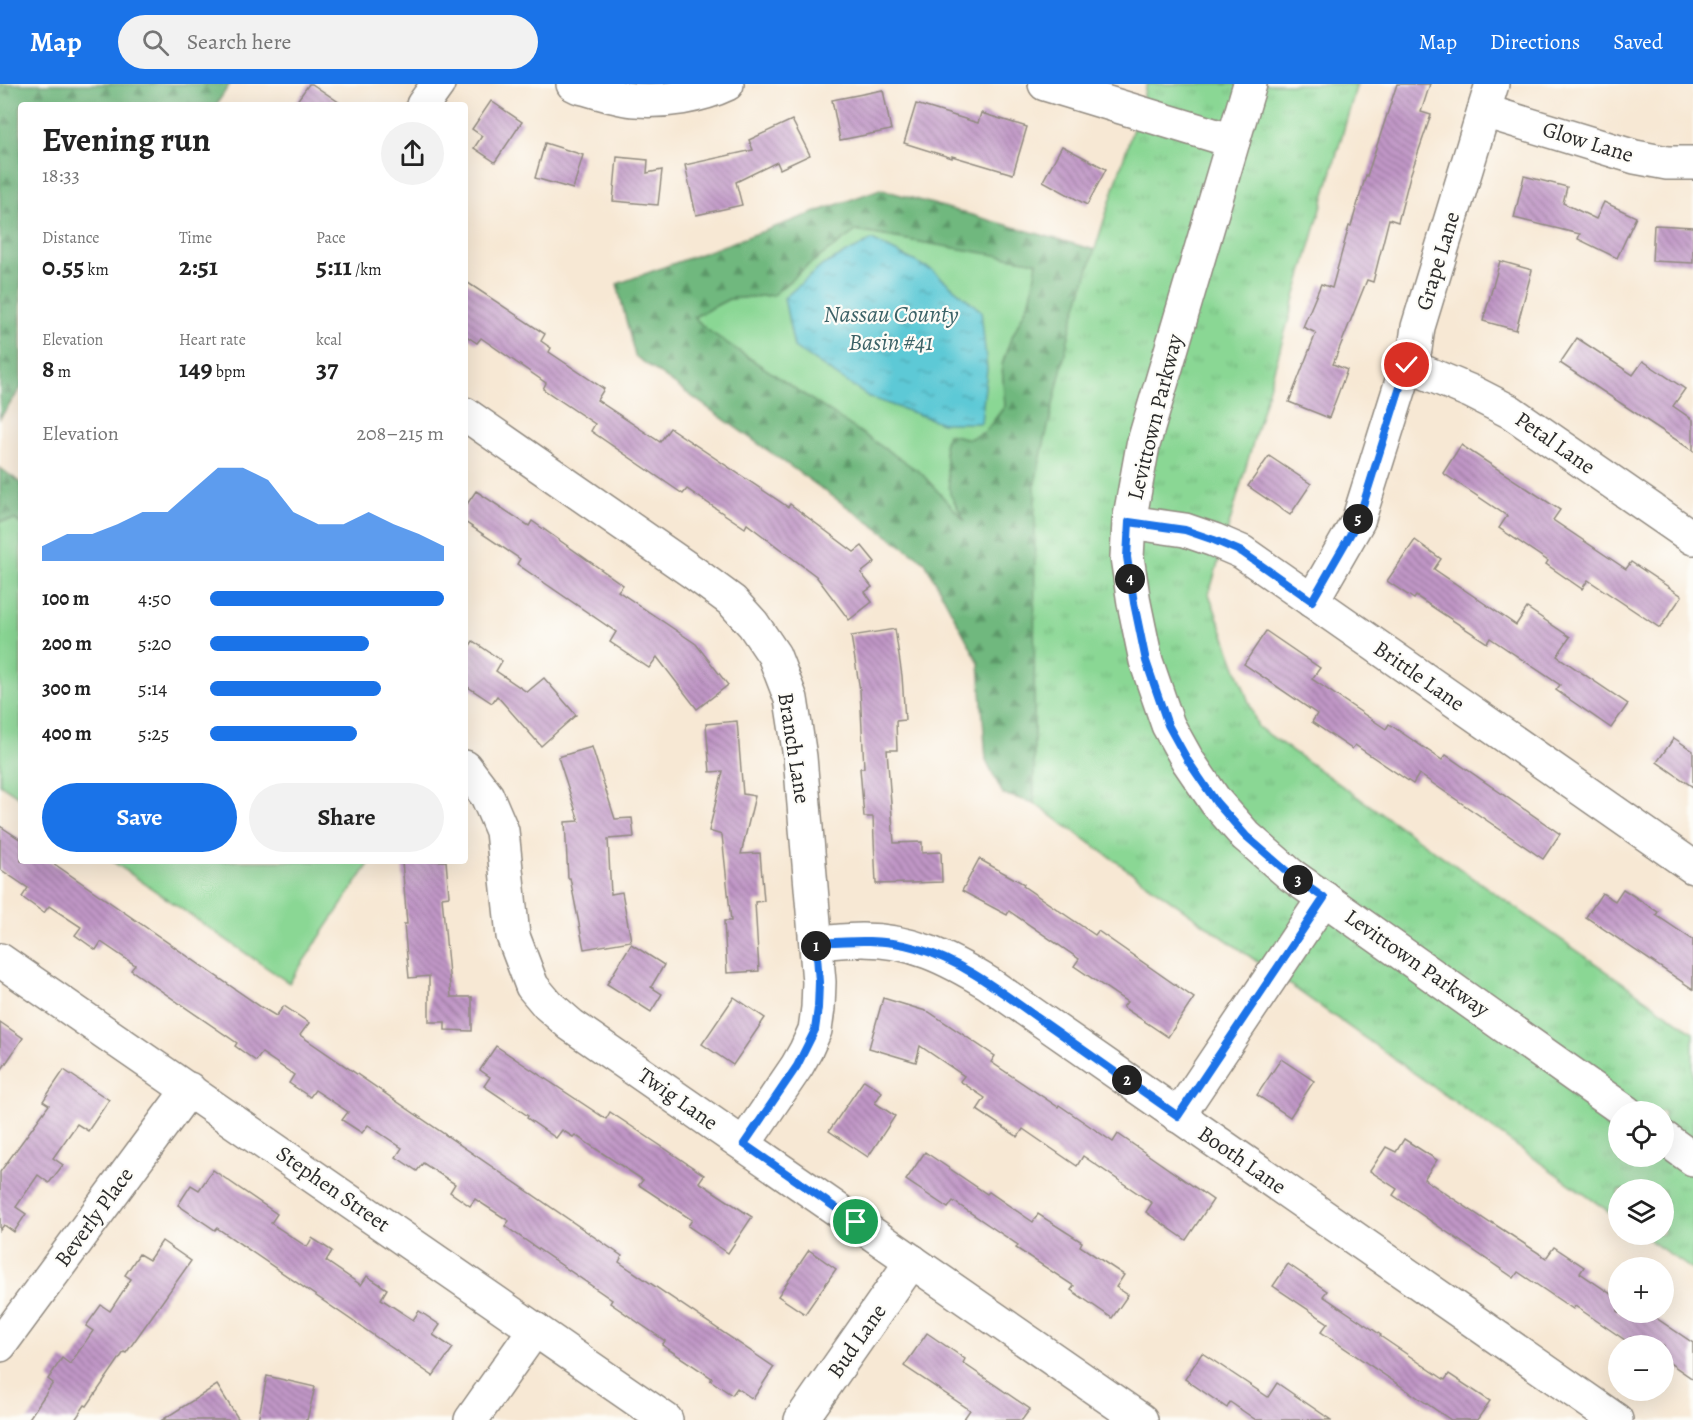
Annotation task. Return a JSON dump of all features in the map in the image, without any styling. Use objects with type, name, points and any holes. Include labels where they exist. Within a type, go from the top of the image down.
[{"type":"street","points":[[425,102],[438,84]]},
{"type":"street","points":[[573,84],[633,100],[662,100],[710,92],[727,84]]},
{"type":"street","points":[[1045,84],[1233,141]]},
{"type":"street","name":"Levittown Parkway","points":[[1250,84],[1143,445],[1129,522],[1127,557],[1134,603],[1146,661],[1168,725],[1188,761],[1211,794],[1246,836],[1291,875],[1610,1101]]},
{"type":"street","name":"Glow Lane","points":[[1488,98],[1635,157],[1667,163],[1693,163]]},
{"type":"street","name":"Grape Lane","points":[[1312,601],[1358,521],[1407,365],[1415,349],[1418,327],[1488,98]]},
{"type":"street","name":"Petal Lane","points":[[1407,365],[1472,392],[1511,412],[1693,538]]},
{"type":"street","name":"Branch Lane","points":[[468,416],[732,601],[753,624],[774,655],[791,699],[798,746],[816,943],[818,1008],[815,1030],[797,1066],[744,1144]]},
{"type":"street","name":"Brittle Lane","points":[[1129,522],[1185,530],[1242,552],[1693,867]]},
{"type":"street","name":"Twig Lane","points":[[468,771],[488,796],[502,831],[513,936],[532,987],[548,1005],[571,1025],[1141,1420]]},
{"type":"street","points":[[1178,1116],[1324,898]]},
{"type":"street","name":"Booth Lane","points":[[816,943],[863,940],[894,943],[932,952],[954,962],[988,983],[1616,1420]]},
{"type":"street","name":"Stephen Street","points":[[0,960],[666,1420]]},
{"type":"street","name":"Beverly Place","points":[[0,1345],[189,1089]]},
{"type":"street","points":[[1674,1145],[1693,1159]]},
{"type":"street","name":"Bud Lane","points":[[801,1420],[912,1261]]},
{"type":"street","points":[[471,1420],[535,1329]]},
{"type":"green space","points":[[0,84],[230,84],[218,102],[18,102],[18,392],[0,418]]},
{"type":"green space","points":[[1147,84],[1357,84],[1209,594],[1258,727],[1693,1032],[1693,1270],[1657,1245],[1674,1245],[1674,1179],[1608,1179],[1608,1211],[1034,803],[1035,483],[1073,319]]},
{"type":"green space","points":[[880,189],[1095,250],[1073,319],[1035,483],[1034,803],[1003,794],[986,760],[979,663],[925,562],[635,356],[617,284]],"holes":[[[856,231],[1037,262],[1031,298],[1010,341],[1002,365],[1005,406],[985,432],[969,439],[948,434],[944,445],[950,494],[965,521],[921,473],[706,329],[694,317],[729,299],[773,295],[807,266]]]},
{"type":"green space","points":[[856,231],[1038,262],[1031,298],[1010,341],[1002,365],[1005,406],[985,432],[969,439],[948,434],[967,524],[921,473],[706,329],[694,317],[729,299],[773,295],[807,266]]},
{"type":"green space","points":[[0,468],[18,481],[18,522],[16,520],[0,521]]},
{"type":"green space","points":[[16,520],[18,522],[18,796],[0,784],[0,521]]},
{"type":"green space","points":[[116,864],[369,864],[289,983]]},
{"type":"water","name":"Nassau County Basin #41","points":[[872,240],[932,270],[981,311],[987,369],[981,423],[942,423],[869,397],[794,347],[784,298],[823,265]]},
{"type":"building","points":[[309,84],[312,84],[339,102],[296,102]]},
{"type":"building","points":[[1397,84],[1430,84],[1421,112],[1431,115],[1410,176],[1398,222],[1389,219],[1373,282],[1367,280],[1333,364],[1347,370],[1329,418],[1289,402],[1316,333],[1303,327],[1321,284],[1332,288],[1349,226],[1351,226]]},
{"type":"building","points":[[883,90],[891,130],[840,140],[832,100]]},
{"type":"building","points":[[491,101],[522,122],[495,162],[474,148],[482,136],[472,129]]},
{"type":"building","points":[[916,104],[978,123],[981,113],[1027,127],[1013,174],[904,143]]},
{"type":"building","points":[[792,120],[810,155],[780,169],[777,162],[736,182],[742,205],[696,215],[685,165],[753,150],[749,140]]},
{"type":"building","points":[[545,143],[583,155],[573,189],[535,178]]},
{"type":"building","points":[[1062,146],[1106,169],[1087,205],[1043,181]]},
{"type":"building","points":[[617,157],[648,160],[647,173],[662,170],[658,205],[613,201]]},
{"type":"building","points":[[1524,176],[1567,187],[1563,203],[1596,219],[1604,202],[1636,217],[1617,258],[1578,239],[1580,234],[1514,218]]},
{"type":"building","points":[[1654,225],[1693,227],[1693,263],[1652,261]]},
{"type":"building","points":[[1500,261],[1532,270],[1516,330],[1483,321]]},
{"type":"building","points":[[468,283],[545,334],[541,341],[551,348],[549,352],[604,389],[597,400],[660,442],[670,428],[788,507],[790,504],[854,552],[862,546],[875,562],[861,573],[872,587],[865,592],[872,602],[849,620],[816,576],[747,524],[745,528],[687,489],[683,494],[591,431],[595,424],[543,389],[546,383],[481,338],[477,343],[468,337]]},
{"type":"building","points":[[1577,338],[1633,375],[1643,361],[1685,389],[1673,406],[1693,420],[1693,451],[1560,363]]},
{"type":"building","points":[[1461,445],[1560,510],[1553,520],[1626,569],[1631,562],[1682,596],[1660,628],[1588,580],[1582,589],[1546,564],[1548,561],[1499,528],[1507,516],[1443,473]]},
{"type":"building","points":[[1269,456],[1311,484],[1290,515],[1248,486]]},
{"type":"building","points":[[476,491],[529,526],[532,521],[623,585],[618,591],[696,644],[728,685],[697,709],[657,657],[649,668],[610,642],[616,632],[517,564],[520,559],[468,524],[468,503]]},
{"type":"building","points":[[1415,540],[1441,559],[1434,569],[1516,625],[1527,608],[1570,637],[1557,656],[1628,704],[1611,728],[1556,690],[1560,685],[1490,638],[1487,643],[1416,596],[1414,599],[1387,581]]},
{"type":"building","points":[[895,629],[902,676],[905,720],[896,721],[897,750],[887,750],[894,843],[922,842],[922,853],[941,852],[942,882],[876,884],[873,817],[864,817],[860,768],[864,768],[860,690],[851,636]]},
{"type":"building","points":[[1266,631],[1320,668],[1312,679],[1386,729],[1389,724],[1442,760],[1446,755],[1560,834],[1543,859],[1419,774],[1413,784],[1355,745],[1352,749],[1312,722],[1317,714],[1244,664]]},
{"type":"building","points":[[473,641],[502,661],[496,671],[527,692],[544,678],[576,715],[541,746],[497,696],[492,703],[468,687],[468,648]]},
{"type":"building","points":[[737,721],[743,794],[755,796],[741,854],[760,853],[764,901],[755,902],[759,971],[727,973],[724,921],[731,921],[722,835],[709,831],[723,771],[710,772],[706,724]]},
{"type":"building","points":[[1674,738],[1693,751],[1693,787],[1657,762]]},
{"type":"building","points":[[592,747],[615,819],[632,818],[634,837],[608,839],[611,894],[622,892],[631,941],[584,949],[570,878],[568,878],[565,822],[579,821],[558,757]]},
{"type":"building","points":[[0,826],[18,838],[18,864],[54,864],[261,1007],[276,1016],[284,1006],[309,1023],[300,1035],[622,1256],[619,1262],[774,1367],[753,1399],[737,1388],[732,1395],[710,1380],[712,1378],[662,1345],[665,1341],[610,1303],[612,1300],[505,1226],[509,1221],[475,1199],[470,1206],[450,1192],[455,1184],[423,1163],[417,1171],[396,1157],[402,1148],[368,1125],[362,1133],[342,1120],[348,1112],[315,1090],[310,1097],[289,1083],[294,1075],[262,1053],[256,1061],[235,1046],[237,1043],[131,970],[135,965],[101,942],[96,950],[75,935],[81,927],[49,906],[44,913],[22,897],[28,888],[0,869]]},
{"type":"building","points":[[979,859],[1024,884],[1023,886],[1095,935],[1098,931],[1194,998],[1168,1037],[1123,1007],[1127,1002],[1074,966],[1079,959],[1009,911],[1007,915],[962,891]]},
{"type":"building","points":[[402,864],[446,864],[449,896],[442,897],[451,997],[472,997],[472,1031],[445,1030],[445,1022],[429,1022],[429,976],[409,978],[404,924],[407,924]]},
{"type":"building","points":[[1623,889],[1658,912],[1656,915],[1693,940],[1693,989],[1586,917],[1602,893],[1615,901]]},
{"type":"building","points":[[631,944],[664,965],[651,987],[662,994],[651,1012],[607,984]]},
{"type":"building","points":[[734,997],[765,1018],[733,1065],[702,1044]]},
{"type":"building","points":[[883,998],[929,1012],[995,1056],[991,1062],[1058,1107],[1059,1105],[1113,1142],[1118,1134],[1213,1200],[1186,1240],[1146,1212],[1152,1203],[1083,1156],[1077,1166],[1023,1129],[1018,1137],[977,1110],[985,1098],[960,1081],[964,1076],[920,1046],[916,1062],[869,1048]]},
{"type":"building","points":[[0,1022],[23,1038],[0,1072]]},
{"type":"building","points":[[496,1046],[606,1119],[610,1112],[664,1148],[704,1175],[699,1182],[752,1217],[728,1253],[688,1226],[692,1220],[639,1185],[643,1180],[575,1135],[573,1137],[562,1130],[556,1138],[484,1086],[490,1077],[480,1070]]},
{"type":"building","points":[[1281,1059],[1314,1081],[1290,1117],[1257,1095]]},
{"type":"building","points":[[64,1070],[109,1100],[88,1131],[77,1124],[53,1158],[63,1165],[49,1183],[38,1175],[16,1207],[26,1214],[14,1232],[4,1225],[0,1230],[0,1172],[49,1105],[43,1101]]},
{"type":"building","points":[[864,1080],[882,1092],[875,1103],[895,1116],[868,1157],[829,1131]]},
{"type":"building","points":[[1404,1139],[1437,1160],[1424,1179],[1546,1258],[1554,1247],[1584,1267],[1580,1273],[1608,1292],[1608,1323],[1663,1323],[1693,1343],[1693,1379],[1674,1366],[1674,1335],[1618,1335],[1575,1306],[1573,1309],[1518,1272],[1514,1278],[1393,1195],[1397,1189],[1370,1171],[1386,1147],[1396,1152]]},
{"type":"building","points":[[925,1152],[1033,1222],[1038,1214],[1082,1242],[1080,1246],[1124,1275],[1116,1287],[1128,1295],[1112,1318],[1071,1290],[1074,1286],[1016,1248],[1018,1245],[953,1201],[948,1208],[906,1180]]},
{"type":"building","points":[[213,1170],[277,1214],[271,1223],[307,1247],[312,1238],[332,1251],[326,1261],[361,1285],[367,1276],[387,1289],[381,1299],[413,1320],[419,1311],[440,1325],[433,1335],[453,1348],[433,1376],[217,1228],[215,1230],[178,1205],[191,1185],[199,1190]]},
{"type":"building","points":[[162,1241],[191,1261],[87,1406],[85,1405],[75,1420],[28,1420],[53,1383],[48,1379],[62,1358],[70,1364],[93,1331],[86,1326],[101,1305],[110,1311],[131,1279],[125,1275],[139,1254],[149,1260]]},
{"type":"building","points":[[809,1250],[836,1269],[805,1314],[778,1296]]},
{"type":"building","points":[[1288,1264],[1327,1291],[1323,1296],[1380,1336],[1445,1380],[1449,1374],[1490,1401],[1477,1420],[1451,1420],[1321,1332],[1328,1323],[1273,1286]]},
{"type":"building","points":[[927,1333],[965,1359],[963,1363],[1030,1409],[1022,1420],[963,1420],[970,1410],[904,1366]]},
{"type":"building","points":[[1202,1353],[1268,1397],[1277,1383],[1331,1420],[1256,1420],[1230,1402],[1227,1408],[1185,1379]]},
{"type":"building","points":[[267,1376],[315,1387],[307,1420],[258,1420]]},
{"type":"building","points":[[217,1385],[239,1420],[162,1420]]},
{"type":"route","points":[[856,1222],[744,1144],[797,1066],[815,1030],[819,982],[816,943],[863,940],[894,943],[932,952],[954,962],[988,983],[1178,1116],[1324,898],[1291,875],[1246,836],[1216,802],[1188,761],[1168,725],[1146,661],[1134,603],[1127,557],[1129,522],[1185,530],[1242,552],[1312,601],[1358,521],[1407,365]]}]
